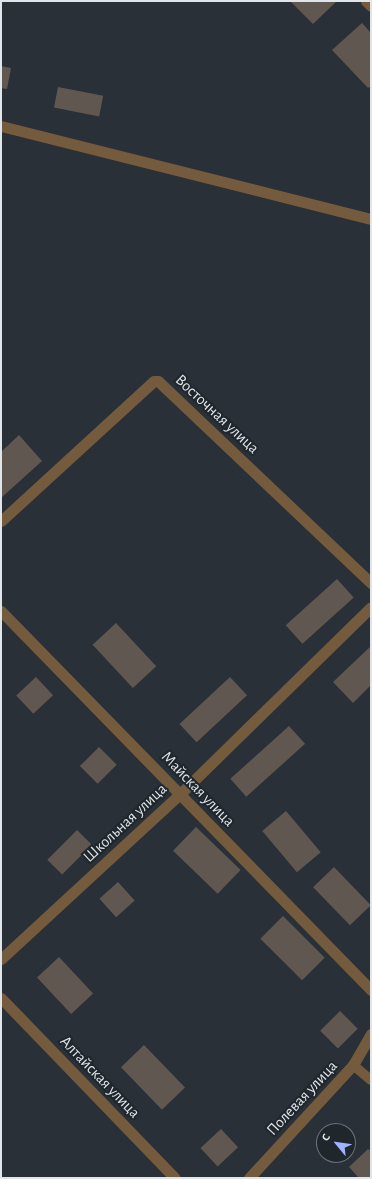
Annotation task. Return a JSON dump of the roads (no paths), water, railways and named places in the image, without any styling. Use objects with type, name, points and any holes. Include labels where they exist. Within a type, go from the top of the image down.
[{"type":"street","points":[[366,1],[371,6]]},
{"type":"street","points":[[1,126],[371,219]]},
{"type":"street","name":"Восточная улица","points":[[1,521],[154,381],[158,381],[371,583]]},
{"type":"street","name":"Школьная улица","points":[[1,959],[180,794],[371,607]]},
{"type":"street","name":"Майская улица","points":[[1,611],[371,990]]},
{"type":"street","name":"Алтайская улица","points":[[1,998],[176,1178]]},
{"type":"street","name":"Полевая улица","points":[[249,1178],[353,1066],[371,1034]]},
{"type":"lane","points":[[353,1066],[371,1080]]}]
